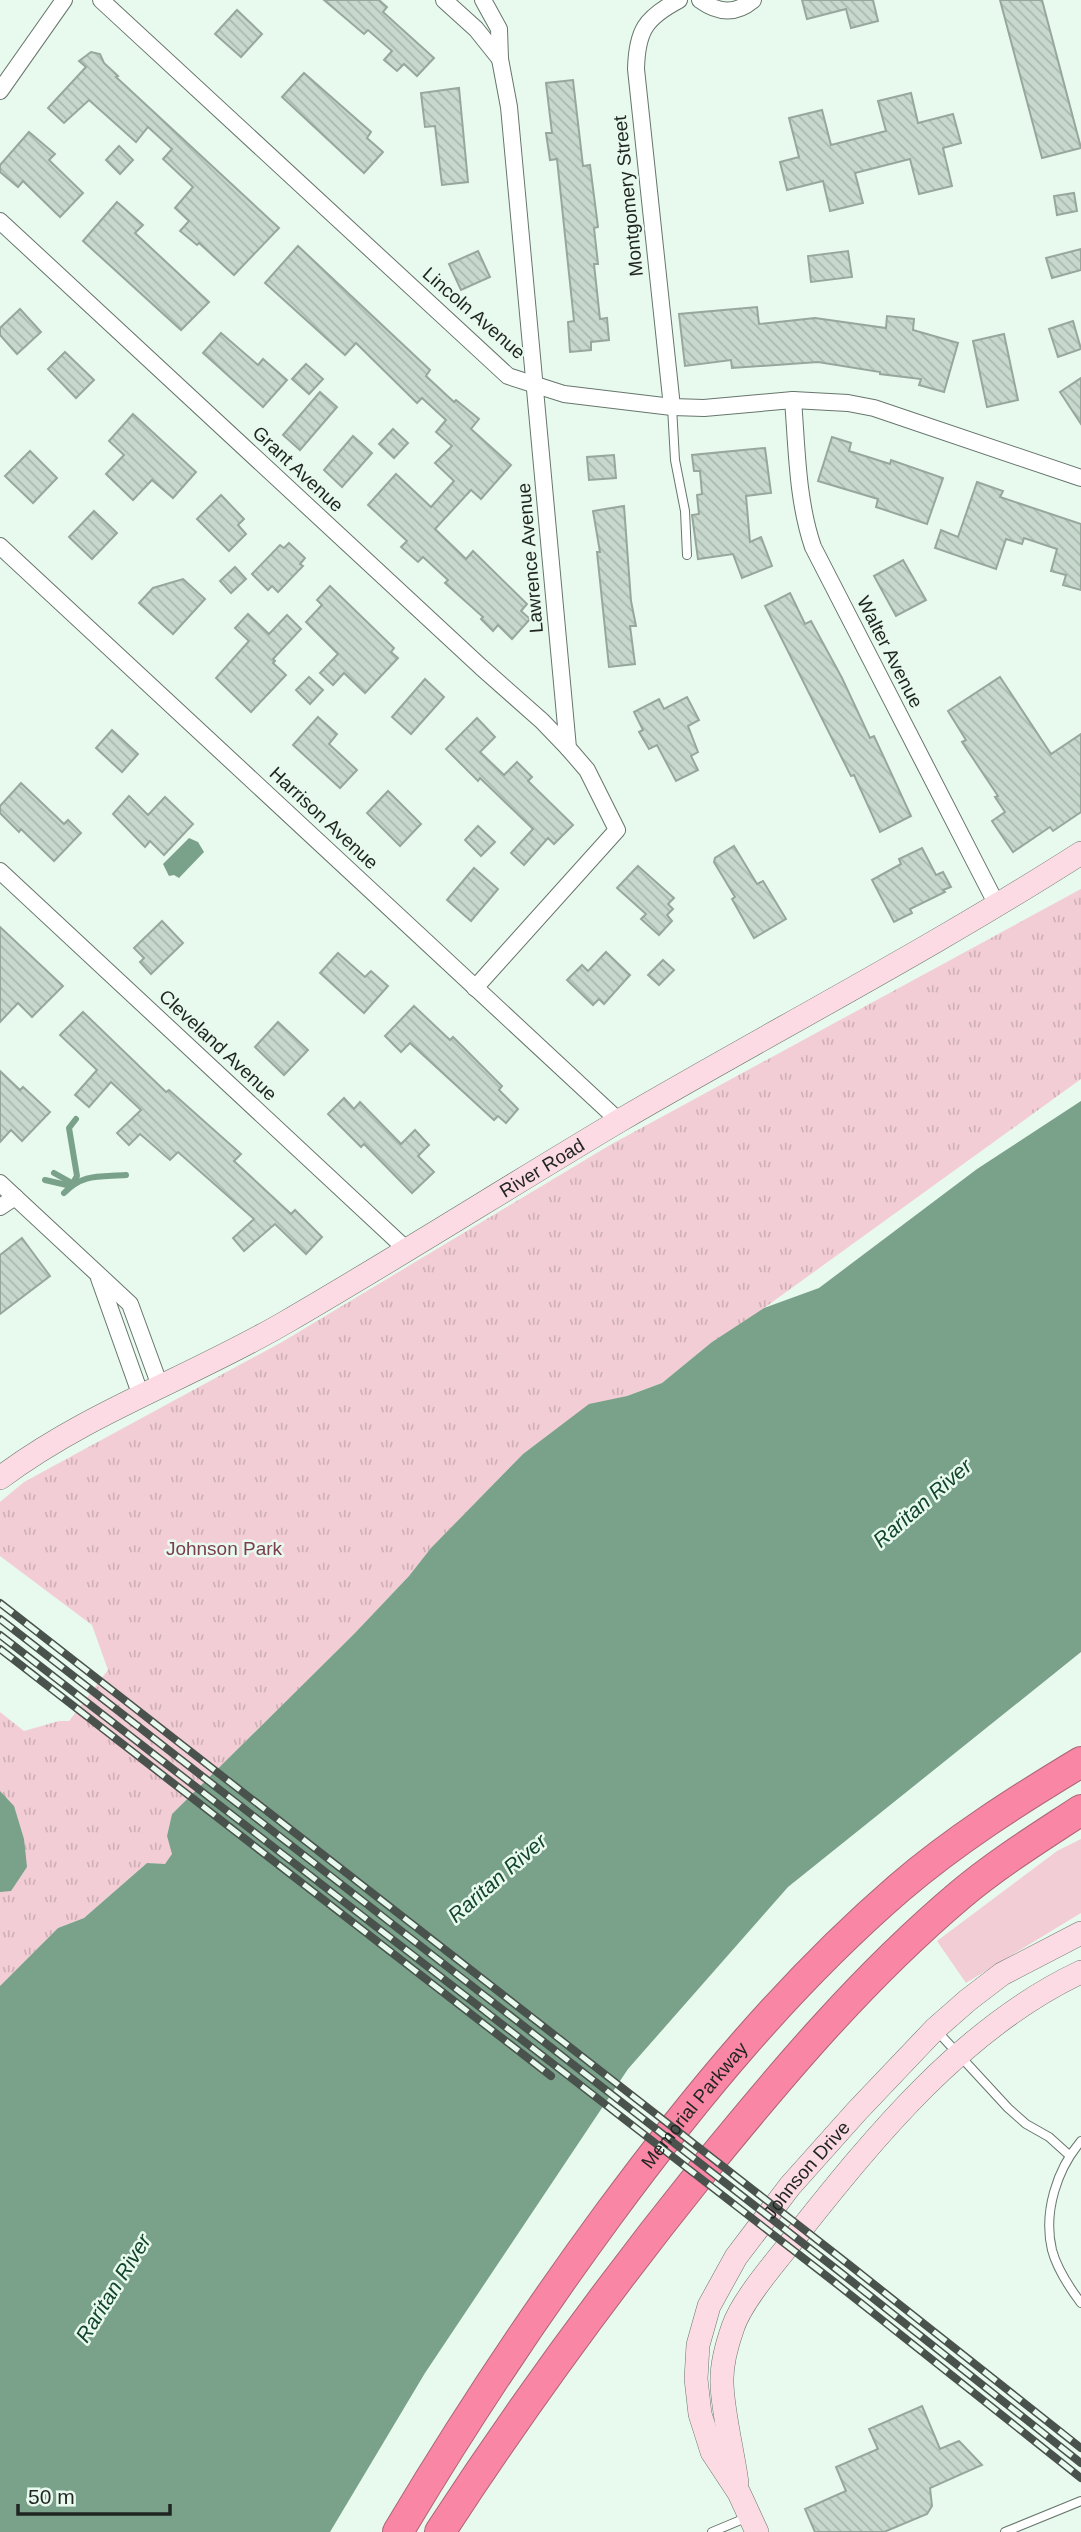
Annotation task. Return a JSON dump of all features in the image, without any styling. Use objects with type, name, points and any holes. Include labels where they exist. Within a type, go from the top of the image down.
[{"type":"highway","points":[[820,1963],[897,1868],[966,1815],[1081,1743]]},
{"type":"highway","name":"Memorial Parkway","points":[[398,2532],[527,2330],[628,2189],[743,2045],[820,1963],[891,1895],[1000,1813],[1081,1762]]},
{"type":"highway","points":[[440,2532],[561,2355],[668,2214],[794,2061],[901,1948],[962,1894],[1021,1849],[1081,1810]]},
{"type":"highway","points":[[461,2532],[513,2423]]},
{"type":"street","points":[[0,91],[64,0]]},
{"type":"street","name":"Lincoln Avenue","points":[[101,0],[509,376],[564,394],[672,407],[704,408],[793,400],[848,403],[874,408],[1081,478]]},
{"type":"street","name":"Lawrence Avenue","points":[[444,0],[476,29],[500,59]]},
{"type":"street","name":"Lawrence Avenue","points":[[482,0],[499,29],[500,59],[509,107],[568,748]]},
{"type":"street","name":"Montgomery Street","points":[[672,407],[636,69],[640,33],[648,21],[679,0]]},
{"type":"street","points":[[700,0],[719,11],[732,11],[753,0]]},
{"type":"street","name":"Grant Avenue","points":[[0,221],[542,721],[568,748]]},
{"type":"street","name":"Walter Avenue","points":[[793,400],[805,524],[813,547],[998,907]]},
{"type":"street","name":"Harrison Avenue","points":[[0,546],[619,1121]]},
{"type":"street","points":[[475,988],[617,830],[587,770],[568,748]]},
{"type":"street","name":"River Road","points":[[0,1478],[45,1446],[284,1324],[619,1121],[998,907],[1081,853]]},
{"type":"street","name":"Cleveland Avenue","points":[[0,871],[407,1250]]},
{"type":"street","points":[[0,1183],[130,1304],[151,1391]]},
{"type":"street","points":[[0,1207],[15,1197]]},
{"type":"street","name":"Johnson Drive","points":[[753,2524],[739,2493],[712,2452],[700,2414],[696,2379],[698,2345],[709,2306],[736,2257],[790,2186],[935,2029],[1002,1974],[1081,1933]]},
{"type":"street","name":"Johnson Drive","points":[[739,2493],[722,2383],[734,2324],[763,2278],[900,2114],[958,2054],[1015,2009],[1081,1972]]},
{"type":"lane","points":[[672,407],[675,460],[685,511],[687,555]]},
{"type":"lane","points":[[935,2029],[1008,2108],[1069,2155]]},
{"type":"lane","points":[[1081,2141],[1060,2172],[1054,2193],[1050,2231],[1051,2247],[1057,2263],[1081,2303]]},
{"type":"lane","points":[[1005,2532],[1081,2501]]},
{"type":"lane","points":[[712,2532],[753,2524]]},
{"type":"green space","name":"Johnson Park","points":[[1081,889],[1081,1079],[764,1308],[712,1342],[662,1383],[627,1396],[589,1405],[523,1454],[431,1548],[409,1576],[354,1634],[172,1814],[167,1836],[173,1854],[164,1865],[147,1863],[84,1918],[58,1928],[0,1986],[0,1712],[24,1731],[59,1721],[69,1721],[108,1670],[92,1625],[0,1556],[0,1502],[24,1482],[282,1342],[610,1145]]},
{"type":"green space","points":[[1081,1839],[1081,1913],[966,1983],[937,1941],[1057,1851]]},
{"type":"water","points":[[189,838],[198,842],[204,852],[179,878],[169,876],[163,864]]},
{"type":"water","name":"Raritan River","points":[[1081,1101],[1081,1652],[788,1887],[628,2069],[425,2373],[330,2532],[0,2532],[0,1986],[58,1928],[84,1918],[147,1863],[165,1864],[172,1854],[167,1836],[172,1814],[354,1634],[409,1576],[431,1548],[523,1454],[589,1404],[627,1396],[662,1383],[712,1342],[764,1308],[819,1288],[977,1169]]},
{"type":"water","points":[[0,1791],[14,1806],[24,1839],[27,1867],[11,1891],[0,1892]]},
{"type":"building","points":[[324,0],[379,0],[387,7],[383,12],[434,58],[417,76],[404,64],[397,71],[384,60],[392,51],[368,30],[364,34]]},
{"type":"building","points":[[802,0],[873,0],[878,21],[851,28],[846,9],[807,19]]},
{"type":"building","points":[[1000,0],[1042,0],[1081,148],[1042,158]]},
{"type":"building","points":[[237,10],[262,34],[241,57],[215,34]]},
{"type":"building","points":[[91,52],[100,54],[104,63],[118,76],[116,77],[279,228],[234,275],[199,243],[197,245],[180,231],[189,221],[175,208],[193,187],[163,159],[172,149],[148,127],[136,142],[89,100],[64,123],[48,108],[86,67],[79,61]]},
{"type":"building","points":[[304,73],[371,132],[367,138],[383,152],[364,173],[282,97]]},
{"type":"building","points":[[573,80],[583,166],[590,165],[598,227],[594,228],[598,264],[594,264],[600,319],[607,318],[609,340],[591,342],[591,350],[570,352],[568,322],[574,321],[557,159],[550,160],[546,133],[552,133],[546,83]]},
{"type":"building","points":[[459,88],[468,182],[442,185],[435,126],[425,127],[421,93]]},
{"type":"building","points":[[911,93],[918,123],[953,114],[961,143],[943,148],[952,186],[919,194],[910,159],[855,173],[863,203],[830,211],[823,181],[787,190],[780,162],[799,157],[789,118],[822,110],[831,145],[886,131],[878,101]]},
{"type":"building","points":[[29,132],[55,154],[49,160],[83,193],[60,217],[23,181],[18,187],[0,172],[0,165]]},
{"type":"building","points":[[119,146],[133,160],[120,174],[106,160]]},
{"type":"building","points":[[1074,193],[1077,211],[1057,215],[1054,196]]},
{"type":"building","points":[[117,202],[143,225],[135,233],[209,302],[181,330],[83,241]]},
{"type":"building","points":[[298,246],[430,370],[426,376],[454,402],[456,400],[479,419],[471,429],[511,465],[481,499],[471,490],[435,529],[466,559],[473,551],[527,604],[521,611],[530,619],[512,639],[498,625],[493,631],[481,619],[483,617],[445,583],[448,580],[423,557],[418,562],[401,547],[407,541],[368,505],[396,474],[431,507],[454,481],[435,463],[452,446],[436,432],[446,420],[422,398],[417,403],[356,343],[345,355],[265,283]]},
{"type":"building","points":[[1081,249],[1081,270],[1052,278],[1046,258]]},
{"type":"building","points":[[478,251],[490,277],[461,290],[449,264]]},
{"type":"building","points":[[848,251],[852,277],[811,282],[808,256]]},
{"type":"building","points":[[757,307],[759,324],[815,318],[886,328],[887,316],[914,319],[913,330],[958,343],[944,392],[919,385],[921,379],[818,362],[732,368],[731,360],[685,366],[679,314]]},
{"type":"building","points":[[20,309],[41,332],[17,354],[0,335],[0,328]]},
{"type":"building","points":[[1073,321],[1081,349],[1058,357],[1049,329]]},
{"type":"building","points":[[221,333],[258,365],[263,359],[287,380],[263,407],[203,353]]},
{"type":"building","points":[[1004,334],[1018,400],[987,407],[973,341]]},
{"type":"building","points":[[65,352],[94,380],[76,398],[48,369]]},
{"type":"building","points":[[306,364],[323,379],[309,394],[292,379]]},
{"type":"building","points":[[1081,378],[1081,424],[1060,392]]},
{"type":"building","points":[[320,392],[337,407],[300,450],[283,435]]},
{"type":"building","points":[[133,414],[196,472],[173,498],[152,480],[133,500],[106,474],[124,455],[109,441]]},
{"type":"building","points":[[393,429],[408,443],[394,458],[379,444]]},
{"type":"building","points":[[353,436],[372,453],[342,487],[324,470]]},
{"type":"building","points":[[832,437],[851,443],[849,451],[890,464],[891,460],[943,478],[927,524],[876,507],[878,499],[818,481]]},
{"type":"building","points":[[765,448],[771,493],[746,496],[750,542],[761,537],[772,566],[742,578],[733,554],[698,559],[692,515],[699,514],[697,495],[702,494],[700,471],[694,471],[692,455]]},
{"type":"building","points":[[30,451],[57,478],[33,503],[5,476]]},
{"type":"building","points":[[614,455],[616,478],[589,480],[587,457]]},
{"type":"building","points":[[977,482],[1003,491],[1000,497],[1081,524],[1081,590],[1063,585],[1066,575],[1051,571],[1057,549],[1024,538],[1022,544],[1006,539],[996,569],[935,548],[941,530],[958,537]]},
{"type":"building","points":[[221,495],[244,519],[238,525],[246,534],[229,551],[197,519]]},
{"type":"building","points":[[624,506],[631,601],[636,626],[630,626],[635,664],[609,667],[597,552],[600,552],[593,511]]},
{"type":"building","points":[[94,511],[117,533],[92,559],[69,537]]},
{"type":"building","points":[[289,543],[305,558],[300,564],[303,566],[278,592],[272,586],[268,590],[252,574],[280,545],[284,548]]},
{"type":"building","points":[[903,560],[926,600],[896,616],[874,576]]},
{"type":"building","points":[[235,567],[246,579],[231,593],[220,581]]},
{"type":"building","points":[[183,579],[205,599],[173,634],[139,603],[153,588]]},
{"type":"building","points":[[330,586],[394,648],[391,652],[398,658],[365,693],[344,673],[333,685],[320,673],[338,654],[306,622],[322,605],[317,600]]},
{"type":"building","points":[[790,593],[805,624],[811,621],[870,738],[874,736],[911,816],[880,832],[854,775],[851,776],[765,606]]},
{"type":"building","points":[[248,614],[269,634],[287,615],[301,629],[273,659],[273,663],[286,675],[251,712],[216,678],[249,641],[235,628]]},
{"type":"building","points":[[309,677],[323,690],[310,704],[296,690]]},
{"type":"building","points":[[1000,677],[1051,754],[1081,734],[1081,812],[1053,831],[1050,827],[1013,852],[992,821],[1005,812],[995,797],[998,796],[962,742],[966,740],[948,711]]},
{"type":"building","points":[[425,679],[444,697],[411,734],[392,717]]},
{"type":"building","points":[[687,697],[699,720],[688,726],[698,752],[691,756],[698,770],[676,781],[657,745],[649,749],[639,732],[643,730],[634,712],[659,699],[664,709]]},
{"type":"building","points":[[318,717],[337,734],[329,744],[357,770],[340,788],[293,745]]},
{"type":"building","points":[[477,718],[495,737],[480,752],[504,775],[517,762],[532,777],[528,781],[573,825],[554,844],[548,838],[524,865],[511,853],[533,829],[446,749]]},
{"type":"building","points":[[112,730],[138,754],[122,772],[96,748]]},
{"type":"building","points":[[21,783],[64,824],[68,820],[81,833],[54,861],[0,813],[0,806]]},
{"type":"building","points":[[388,791],[421,824],[400,846],[367,813]]},
{"type":"building","points":[[129,796],[148,815],[165,797],[193,824],[164,855],[150,841],[145,847],[113,814]]},
{"type":"building","points":[[478,826],[495,842],[481,856],[465,840]]},
{"type":"building","points":[[734,846],[757,884],[763,881],[786,919],[754,938],[732,899],[735,897],[714,862],[715,858]]},
{"type":"building","points":[[922,848],[936,875],[943,872],[951,887],[910,909],[912,913],[894,922],[872,880],[901,864],[899,859]]},
{"type":"building","points":[[638,866],[674,898],[668,904],[673,909],[667,915],[672,921],[659,935],[641,919],[646,914],[617,888]]},
{"type":"building","points":[[474,868],[498,889],[471,921],[447,900]]},
{"type":"building","points":[[162,921],[183,943],[151,974],[140,962],[144,958],[134,948]]},
{"type":"building","points":[[0,927],[63,986],[32,1017],[18,1003],[0,1022]]},
{"type":"building","points":[[606,952],[630,975],[604,1004],[599,999],[593,1005],[567,980],[582,965],[588,971]]},
{"type":"building","points":[[338,953],[365,977],[371,971],[388,986],[364,1013],[320,973]]},
{"type":"building","points":[[663,960],[674,970],[659,985],[648,975]]},
{"type":"building","points":[[414,1006],[450,1040],[453,1037],[502,1086],[499,1090],[518,1109],[506,1123],[498,1116],[494,1120],[410,1043],[401,1052],[385,1036]]},
{"type":"building","points":[[83,1012],[166,1092],[169,1090],[241,1154],[234,1161],[291,1214],[295,1210],[322,1237],[306,1254],[275,1224],[244,1251],[233,1238],[254,1219],[178,1152],[170,1160],[140,1134],[129,1145],[117,1133],[141,1110],[111,1082],[89,1107],[75,1095],[97,1070],[60,1035]]},
{"type":"building","points":[[278,1022],[308,1050],[284,1075],[255,1047]]},
{"type":"building","points":[[0,1071],[20,1090],[23,1087],[50,1112],[22,1141],[11,1130],[0,1142]]},
{"type":"building","points":[[344,1098],[354,1109],[360,1102],[401,1144],[415,1130],[429,1145],[418,1156],[434,1172],[412,1193],[364,1144],[361,1147],[328,1114]]},
{"type":"building","points":[[22,1238],[50,1276],[0,1314],[0,1255]]},
{"type":"building","points":[[922,2406],[940,2449],[959,2441],[982,2465],[930,2488],[932,2506],[927,2514],[884,2532],[815,2532],[805,2509],[846,2491],[836,2467],[878,2449],[869,2429]]},
{"type":"waterway","points":[[73,1183],[77,1176],[69,1128],[76,1119]]},
{"type":"waterway","points":[[54,1173],[72,1183],[71,1185]]},
{"type":"waterway","points":[[64,1193],[85,1179],[126,1175]]},
{"type":"waterway","points":[[45,1180],[71,1186]]},
{"type":"railway","points":[[0,1603],[1081,2448]]},
{"type":"railway","points":[[0,1619],[840,2272],[1081,2463]]},
{"type":"railway","points":[[0,1635],[833,2281],[1081,2478]]},
{"type":"railway","points":[[0,1649],[551,2076]]}]
